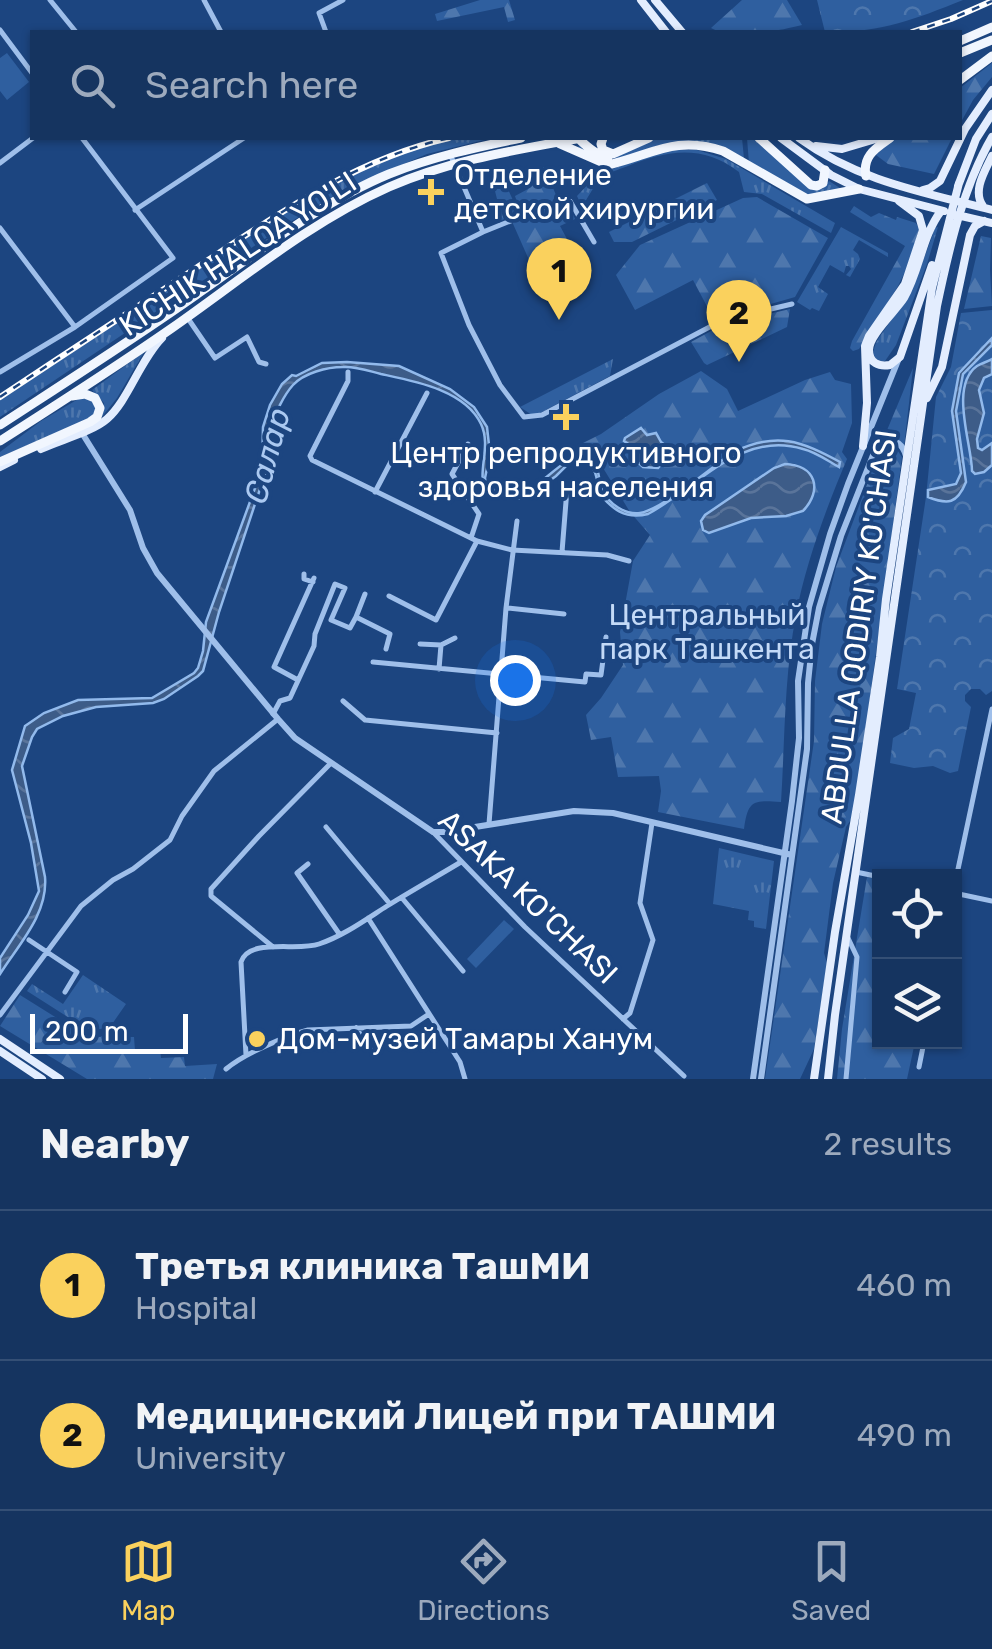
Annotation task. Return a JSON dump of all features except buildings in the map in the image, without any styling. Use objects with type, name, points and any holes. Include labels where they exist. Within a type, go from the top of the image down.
[{"type":"highway","points":[[962,40],[992,27]]},
{"type":"highway","points":[[962,52],[992,40]]},
{"type":"highway","points":[[962,78],[992,56]]},
{"type":"highway","name":"KICHIK HALQA YO'LI","points":[[0,425],[291,229],[368,184],[389,174],[514,140]]},
{"type":"highway","name":"KICHIK HALQA YO'LI","points":[[0,442],[336,214],[452,159],[569,140]]},
{"type":"highway","points":[[582,140],[607,157],[645,140]]},
{"type":"highway","points":[[602,140],[603,150],[615,154]]},
{"type":"highway","points":[[761,140],[811,186],[822,184],[825,170]]},
{"type":"highway","points":[[866,176],[868,157],[888,140]]},
{"type":"highway","points":[[552,143],[608,165],[662,147],[710,147],[807,199],[858,189]]},
{"type":"highway","points":[[0,464],[80,430],[98,416],[100,405],[95,398],[89,394],[70,396]]},
{"type":"main road","points":[[641,0],[664,30]]},
{"type":"main road","points":[[655,0],[680,30]]},
{"type":"main road","points":[[962,133],[992,90]]},
{"type":"main road","points":[[941,210],[933,221],[906,292],[870,345],[870,358],[881,367],[890,366],[900,356],[959,183],[976,140],[992,114]]},
{"type":"main road","name":"ABDULLA QODIRIY KO'CHASI","points":[[814,1079],[851,871],[940,292],[970,186],[992,136]]},
{"type":"main road","points":[[784,140],[858,189],[988,222]]},
{"type":"main road","points":[[802,140],[866,176],[989,209]]},
{"type":"main road","points":[[802,140],[836,149],[873,140]]},
{"type":"main road","points":[[916,190],[930,188],[940,181],[959,140]]},
{"type":"main road","points":[[989,209],[980,203],[978,194],[992,156]]},
{"type":"main road","name":"ABDULLA QODIRIY KO'CHASI","points":[[909,476],[907,460],[932,288],[959,183]]},
{"type":"main road","points":[[863,446],[867,403],[864,346],[905,284],[923,230],[919,216],[899,200]]},
{"type":"main road","points":[[922,414],[942,367],[970,235],[975,226],[988,222]]},
{"type":"main road","points":[[80,430],[110,416],[152,348],[172,328]]},
{"type":"main road","name":"ABDULLA QODIRIY KO'CHASI","points":[[828,1079],[851,871]]},
{"type":"main road","points":[[0,1039],[60,1079]]},
{"type":"main road","points":[[0,1051],[42,1079]]},
{"type":"street","points":[[50,0],[74,30]]},
{"type":"street","points":[[204,0],[220,30]]},
{"type":"street","points":[[325,30],[319,13],[343,0]]},
{"type":"street","points":[[0,30],[30,69]]},
{"type":"street","points":[[0,163],[30,140]]},
{"type":"street","points":[[1,369],[76,327],[172,258],[83,140]]},
{"type":"street","points":[[135,210],[241,140]]},
{"type":"street","points":[[452,159],[483,232]]},
{"type":"street","points":[[594,242],[566,199],[483,232],[440,255],[493,373],[524,418],[542,416],[721,321],[792,304]]},
{"type":"street","points":[[0,228],[76,327]]},
{"type":"street","points":[[187,317],[215,358],[248,338],[260,362],[266,364]]},
{"type":"street","points":[[757,1079],[788,854],[798,750],[802,644],[814,588],[848,484],[900,356]]},
{"type":"street","points":[[348,372],[348,381],[310,456],[312,460],[474,539],[512,550],[630,561]]},
{"type":"street","points":[[376,492],[427,393]]},
{"type":"street","name":"ASAKA KO'CHASI","points":[[80,430],[128,504],[149,562],[294,738],[433,832],[684,1076]]},
{"type":"street","points":[[788,854],[807,749],[808,683],[819,608],[841,536],[877,446],[883,439],[894,441],[903,448],[907,460]]},
{"type":"street","points":[[388,596],[436,620],[474,539],[479,514],[452,474],[468,444]]},
{"type":"street","points":[[562,552],[567,489]]},
{"type":"street","points":[[489,824],[517,521]]},
{"type":"street","points":[[298,680],[274,667],[314,580],[304,578],[304,574]]},
{"type":"street","points":[[0,1015],[86,902],[170,840],[214,771],[275,716],[280,700],[290,698],[314,646],[335,584],[345,587],[331,620]]},
{"type":"street","points":[[323,617],[350,628],[365,594]]},
{"type":"street","points":[[506,608],[564,614]]},
{"type":"street","points":[[356,617],[390,634],[386,648]]},
{"type":"street","points":[[373,662],[585,682],[586,674],[601,675],[606,637]]},
{"type":"street","points":[[420,644],[441,645],[455,638]]},
{"type":"street","points":[[439,668],[441,645]]},
{"type":"street","points":[[344,700],[365,720],[496,733]]},
{"type":"street","points":[[959,869],[992,709]]},
{"type":"street","points":[[273,947],[211,896],[211,889],[331,763]]},
{"type":"street","points":[[433,832],[593,810],[788,854]]},
{"type":"street","points":[[623,1020],[630,1013],[653,940],[640,904],[652,823]]},
{"type":"street","points":[[326,827],[390,904]]},
{"type":"street","points":[[246,1054],[244,955],[250,950],[273,947],[313,947],[340,935],[460,862]]},
{"type":"street","points":[[308,864],[297,873],[340,935]]},
{"type":"street","points":[[851,871],[872,875]]},
{"type":"street","points":[[962,893],[992,901]]},
{"type":"street","points":[[402,898],[463,971]]},
{"type":"street","points":[[368,918],[460,1062],[465,1079]]},
{"type":"street","points":[[846,935],[857,957],[846,1079]]},
{"type":"street","points":[[29,940],[77,972],[65,992]]},
{"type":"street","points":[[226,1069],[246,1054],[308,1030],[412,1026],[429,1014]]},
{"type":"street","points":[[356,1028],[370,1050]]},
{"type":"street","points":[[918,1067],[922,1049]]},
{"type":"green space","points":[[480,0],[509,0],[515,20],[508,22],[504,7],[437,21],[435,14]]},
{"type":"green space","points":[[742,0],[787,0],[802,25],[778,30],[711,28]]},
{"type":"green space","points":[[817,0],[963,0],[896,24],[863,30],[824,30]]},
{"type":"green space","points":[[7,53],[29,82],[7,100],[0,91],[0,58]]},
{"type":"green space","points":[[992,63],[992,77],[962,120],[962,86]]},
{"type":"green space","points":[[452,140],[484,140],[427,154],[345,189],[0,417],[0,400],[303,201],[379,163]]},
{"type":"green space","points":[[652,140],[742,140],[744,159],[727,149],[663,144],[608,163],[577,147],[612,160]]},
{"type":"green space","points":[[747,140],[758,140],[812,190],[823,189],[829,181],[843,190],[809,197],[749,163]]},
{"type":"green space","points":[[892,140],[951,140],[934,174],[888,164],[876,155]]},
{"type":"green space","points":[[669,150],[697,150],[726,159],[835,223],[831,233],[762,194],[744,192],[739,172],[725,163],[685,152],[657,156],[611,172],[599,181],[582,207],[577,196],[595,177]]},
{"type":"green space","points":[[544,167],[556,195],[555,205],[572,212],[575,219],[560,226],[567,239],[561,245],[574,264],[550,269],[560,290],[545,296],[510,217],[499,221],[493,183],[503,178],[516,207],[515,196],[528,189],[523,177]]},
{"type":"green space","points":[[707,183],[717,200],[632,242],[614,242],[609,232]]},
{"type":"green space","points":[[757,197],[828,238],[795,297],[757,308],[731,304],[710,312],[693,280],[635,310],[616,275],[640,245],[743,198]]},
{"type":"green space","points":[[854,206],[871,217],[879,213],[896,220],[897,217],[916,223],[919,229],[898,286],[859,349],[853,351],[852,341],[905,246],[850,212]]},
{"type":"green space","points":[[841,227],[888,253],[888,257],[859,240],[853,250],[860,259],[850,277],[846,275],[849,266],[844,273],[830,265],[818,287],[828,294],[819,311],[810,310],[797,302]]},
{"type":"green space","points":[[938,227],[896,345],[885,361],[878,361],[873,357],[876,342],[911,289]]},
{"type":"green space","points":[[981,236],[991,238],[992,306],[964,309]]},
{"type":"green space","points":[[790,309],[787,327],[707,365],[691,342],[722,325]]},
{"type":"green space","points":[[992,310],[992,691],[986,695],[980,689],[971,689],[965,695],[971,707],[958,771],[950,773],[933,766],[914,768],[890,763],[893,738],[909,729],[916,693],[897,689],[926,497],[936,397],[951,367],[961,313]]},
{"type":"green space","points":[[144,352],[101,418],[104,403],[92,390]]},
{"type":"green space","points":[[613,359],[610,376],[538,414],[532,415],[520,407]]},
{"type":"green space","points":[[913,368],[904,447],[885,435]]},
{"type":"green space","name":"Центральный парк Ташкента","points":[[701,371],[727,389],[738,411],[830,372],[835,380],[851,384],[852,423],[842,452],[847,459],[811,556],[792,638],[781,802],[754,804],[744,829],[658,812],[659,776],[618,777],[611,737],[591,740],[586,715],[623,665],[620,632],[633,561],[650,535],[583,443]],"holes":[[[778,465],[801,466],[786,516],[751,518],[713,532],[702,518]]]},
{"type":"green space","points":[[80,398],[95,400],[96,412],[88,419],[0,457],[0,452],[41,421]]},
{"type":"green space","points":[[883,442],[893,444],[902,457],[860,773],[833,883],[824,953],[827,963],[814,1049],[800,1079],[765,1079],[814,741],[815,681],[822,624],[836,567]]},
{"type":"green space","points":[[719,848],[774,861],[766,929],[754,927],[754,921],[748,920],[749,911],[713,904]]},
{"type":"green space","points":[[867,877],[872,878],[872,1049],[913,1049],[907,1079],[837,1079]]},
{"type":"green space","points":[[504,920],[514,929],[476,968],[467,959]]},
{"type":"green space","points":[[83,975],[126,1004],[110,1027],[85,1028],[27,991],[32,984],[63,1004]]},
{"type":"green space","points":[[20,995],[84,1035],[100,1037],[115,1030],[118,1037],[134,1037],[135,1051],[160,1049],[161,1058],[184,1057],[185,1066],[217,1064],[213,1079],[87,1079],[0,1026]]},
{"type":"water","points":[[992,338],[992,345],[963,374],[956,411],[966,482],[951,501],[928,497],[928,490],[956,484],[961,473],[952,411],[959,373]]},
{"type":"water","points":[[992,359],[992,374],[984,378],[979,390],[984,413],[977,439],[982,450],[992,443],[992,465],[975,474],[964,416],[964,387],[977,366]]},
{"type":"water","name":"Салар","points":[[322,363],[399,366],[450,389],[474,407],[487,427],[490,454],[486,486],[502,493],[528,490],[572,458],[586,454],[595,459],[602,490],[609,500],[634,513],[661,504],[733,452],[763,442],[801,444],[840,462],[839,467],[803,449],[760,447],[721,464],[666,503],[640,515],[620,512],[603,498],[585,458],[567,465],[524,499],[496,495],[486,491],[483,484],[485,442],[481,424],[473,412],[451,395],[352,367],[330,368],[303,377],[286,394],[273,421],[268,471],[219,612],[203,671],[164,699],[96,707],[63,716],[37,729],[32,737],[22,766],[45,891],[31,928],[0,974],[0,958],[39,891],[12,770],[25,726],[44,713],[78,700],[152,698],[194,673],[203,651],[206,622],[262,469],[263,427],[270,405],[292,375]]},
{"type":"water","points":[[641,428],[647,435],[656,433],[669,448],[669,456],[658,468],[643,467],[633,458],[633,447],[624,441]]},
{"type":"water","points":[[785,464],[804,469],[813,480],[813,495],[803,511],[751,518],[709,533],[703,530],[701,521],[705,515]]},
{"type":"railway","points":[[918,30],[992,1]]},
{"type":"railway","points":[[0,397],[319,190],[382,160],[441,140]]},
{"type":"place","name":"Отделение детской хирургии","points":[[431,192]]},
{"type":"place","name":"Третья клиника ТашМИ","points":[[559,320]]},
{"type":"place","name":"Медицинский Лицей при ТАШМИ","points":[[739,362]]},
{"type":"place","name":"Центр репродуктивного здоровья населения","points":[[566,417]]},
{"type":"place","name":"Дом-музей Тамары Ханум","points":[[257,1039]]}]
